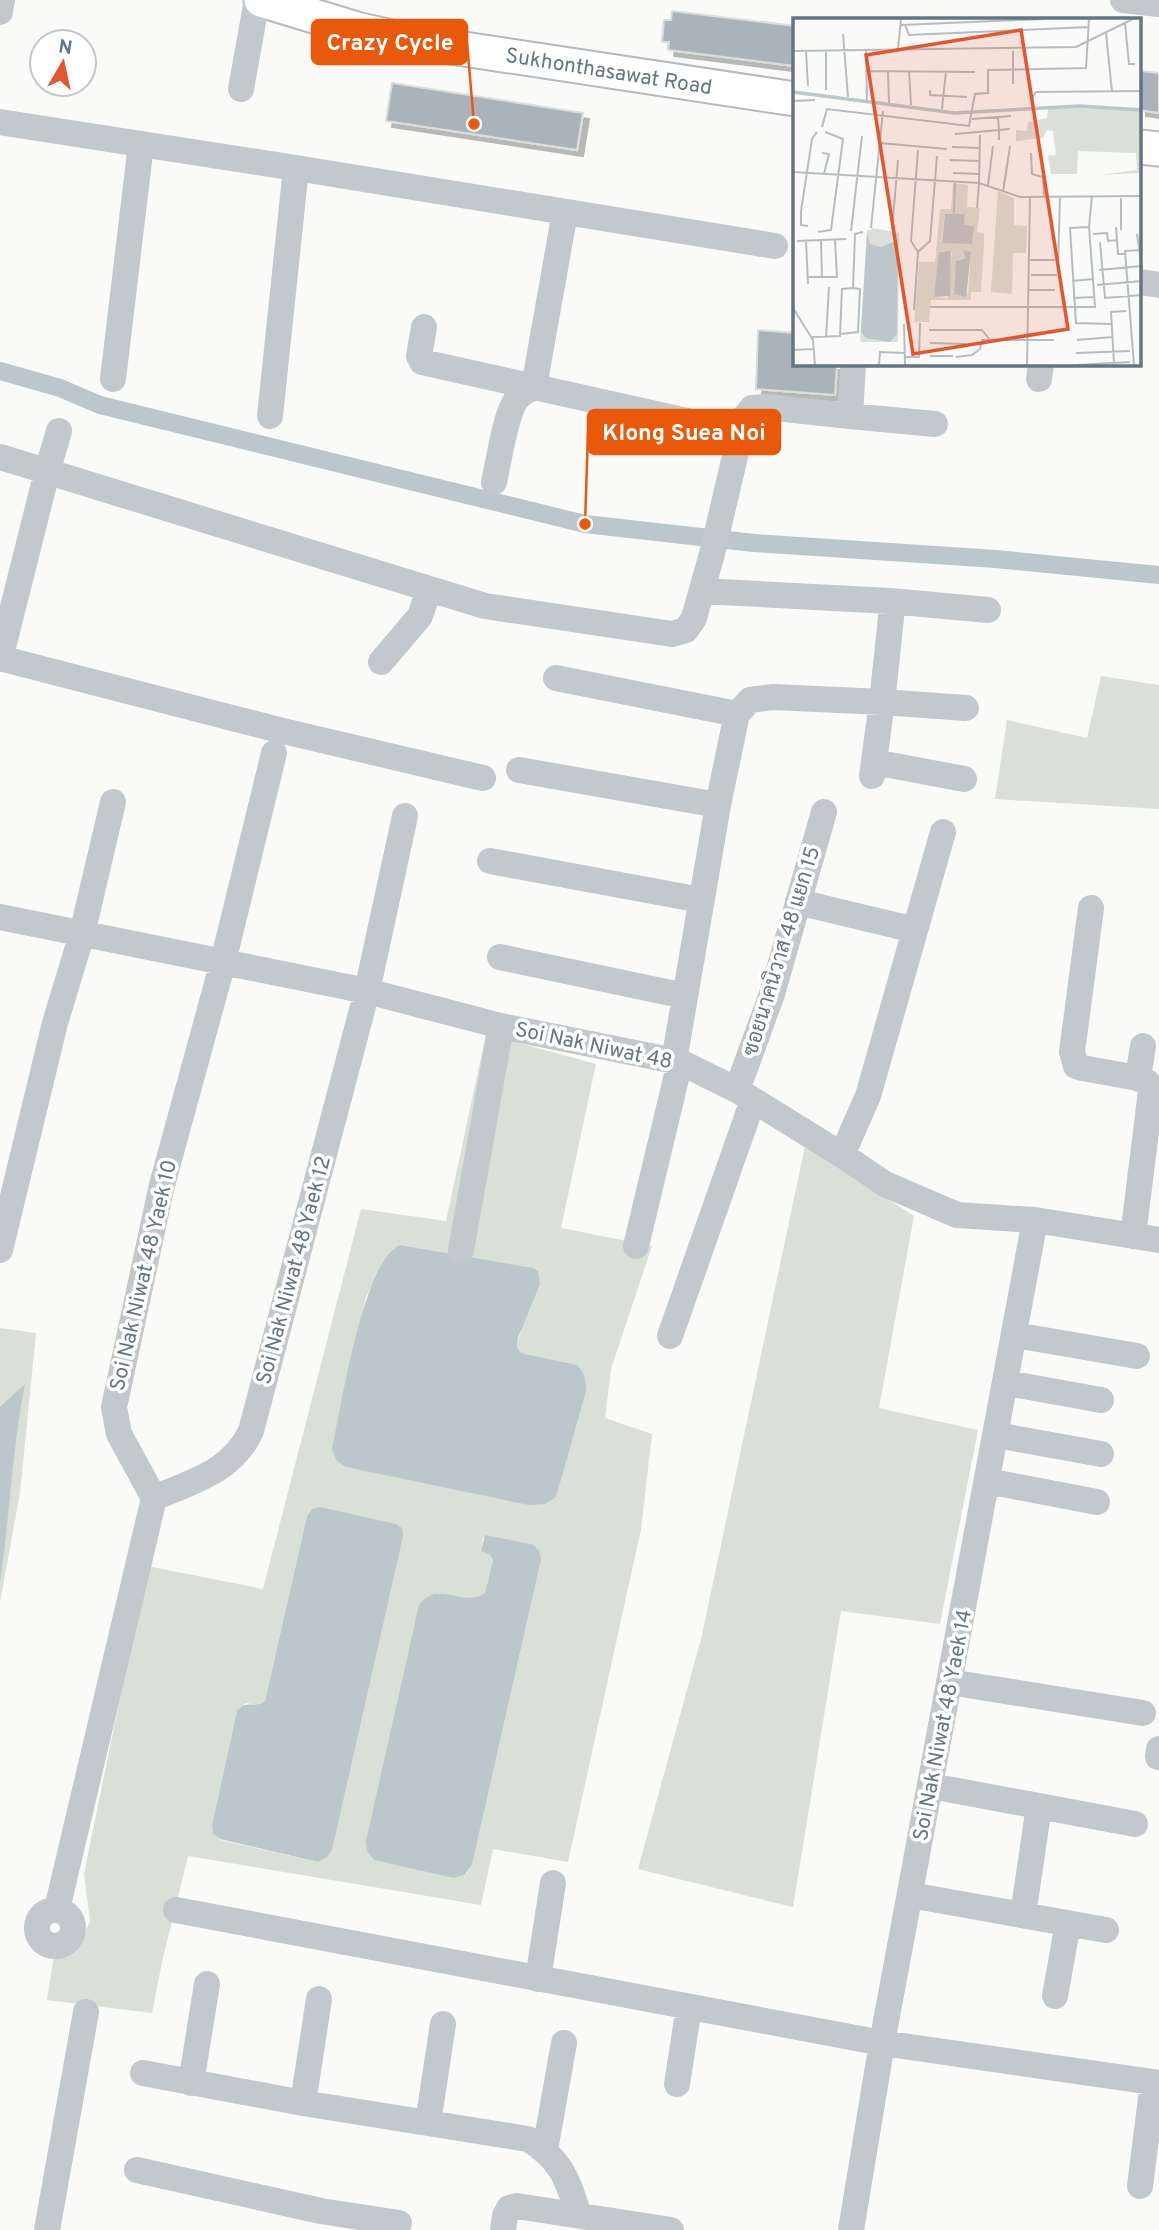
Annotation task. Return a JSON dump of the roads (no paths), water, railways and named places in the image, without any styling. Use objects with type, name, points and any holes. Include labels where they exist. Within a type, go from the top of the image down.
[{"type":"main road","name":"Sukhonthasawat Road","points":[[259,0],[360,30],[411,41],[793,99]]},
{"type":"street","points":[[0,12],[2,0]]},
{"type":"street","points":[[241,89],[259,0]]},
{"type":"street","points":[[1124,0],[1159,4]]},
{"type":"street","points":[[0,122],[775,246]]},
{"type":"street","points":[[113,379],[141,144]]},
{"type":"street","points":[[270,416],[296,168]]},
{"type":"street","points":[[534,387],[565,212]]},
{"type":"street","points":[[424,327],[419,356],[422,362],[687,421]]},
{"type":"street","points":[[850,416],[853,366]]},
{"type":"street","points":[[494,482],[509,416],[515,402],[523,393],[534,387]]},
{"type":"street","points":[[0,457],[485,606],[671,634],[686,630],[694,618],[744,418],[752,408],[767,407],[935,425]]},
{"type":"street","points":[[60,431],[0,658],[279,730],[483,778]]},
{"type":"street","points":[[381,662],[420,616],[429,589]]},
{"type":"street","points":[[702,591],[890,601],[988,610]]},
{"type":"street","points":[[890,601],[891,618],[873,769],[964,779]]},
{"type":"street","points":[[556,678],[737,714]]},
{"type":"street","points":[[636,1246],[677,1061],[701,900],[737,714],[750,700],[773,697],[966,708]]},
{"type":"street","name":"Soi Nak Niwat 48 Yaek 10","points":[[155,1499],[119,1434],[114,1407],[162,1185],[223,962],[274,753]]},
{"type":"street","points":[[519,770],[718,805]]},
{"type":"street","points":[[0,1250],[55,1023],[82,934],[113,802]]},
{"type":"street","name":"ซอยนาคนิวาส 48 แยก 15","points":[[670,1336],[745,1095],[824,812]]},
{"type":"street","name":"Soi Nak Niwat 48 Yaek 12","points":[[155,1499],[227,1465],[244,1447],[251,1431],[367,991],[405,816]]},
{"type":"street","points":[[842,1155],[868,1096],[943,832]]},
{"type":"street","points":[[490,861],[701,900]]},
{"type":"street","points":[[798,902],[915,930]]},
{"type":"street","points":[[1091,908],[1072,1052],[1076,1066],[1138,1078],[1147,1082],[1151,1091],[1133,1236]]},
{"type":"street","name":"Soi Nak Niwat 48","points":[[0,918],[367,991],[501,1026],[677,1061],[745,1095],[885,1184],[957,1215],[1035,1220],[1159,1240]]},
{"type":"street","points":[[500,957],[685,996]]},
{"type":"street","points":[[461,1250],[501,1026]]},
{"type":"street","points":[[1138,1078],[1143,1046]]},
{"type":"street","name":"Soi Nak Niwat 48 Yaek 14","points":[[850,2230],[882,2043],[1007,1383],[1035,1220]]},
{"type":"street","points":[[1015,1335],[1137,1356]]},
{"type":"street","points":[[1007,1383],[1101,1400]]},
{"type":"street","points":[[996,1435],[1101,1454]]},
{"type":"street","points":[[987,1481],[1097,1502]]},
{"type":"street","points":[[57,1909],[155,1499]]},
{"type":"street","points":[[949,1682],[1143,1713]]},
{"type":"street","points":[[947,1789],[1135,1824]]},
{"type":"street","points":[[1023,1915],[1039,1806]]},
{"type":"street","points":[[538,1979],[553,1883]]},
{"type":"street","points":[[910,1895],[1106,1930]]},
{"type":"street","points":[[176,1910],[882,2043],[1156,2083],[1140,2186]]},
{"type":"street","points":[[1055,1996],[1068,1923]]},
{"type":"street","points":[[191,2083],[207,1984]]},
{"type":"street","points":[[303,2103],[318,1998]]},
{"type":"street","points":[[677,2084],[689,2007]]},
{"type":"street","points":[[47,2230],[86,2012]]},
{"type":"street","points":[[428,2123],[443,2024]]},
{"type":"street","points":[[545,2150],[564,2043]]},
{"type":"street","points":[[143,2073],[303,2103],[528,2139],[545,2150],[566,2176],[579,2215]]},
{"type":"street","points":[[137,2171],[319,2220],[399,2222]]},
{"type":"street","points":[[503,2230],[509,2208],[517,2206],[671,2230]]},
{"type":"waterway","points":[[0,371],[60,388],[100,405],[585,524],[754,543],[996,559],[1159,575]]},
{"type":"place","name":"Crazy Cycle","points":[[474,124]]},
{"type":"place","name":"Klong Suea Noi","points":[[585,524]]}]
